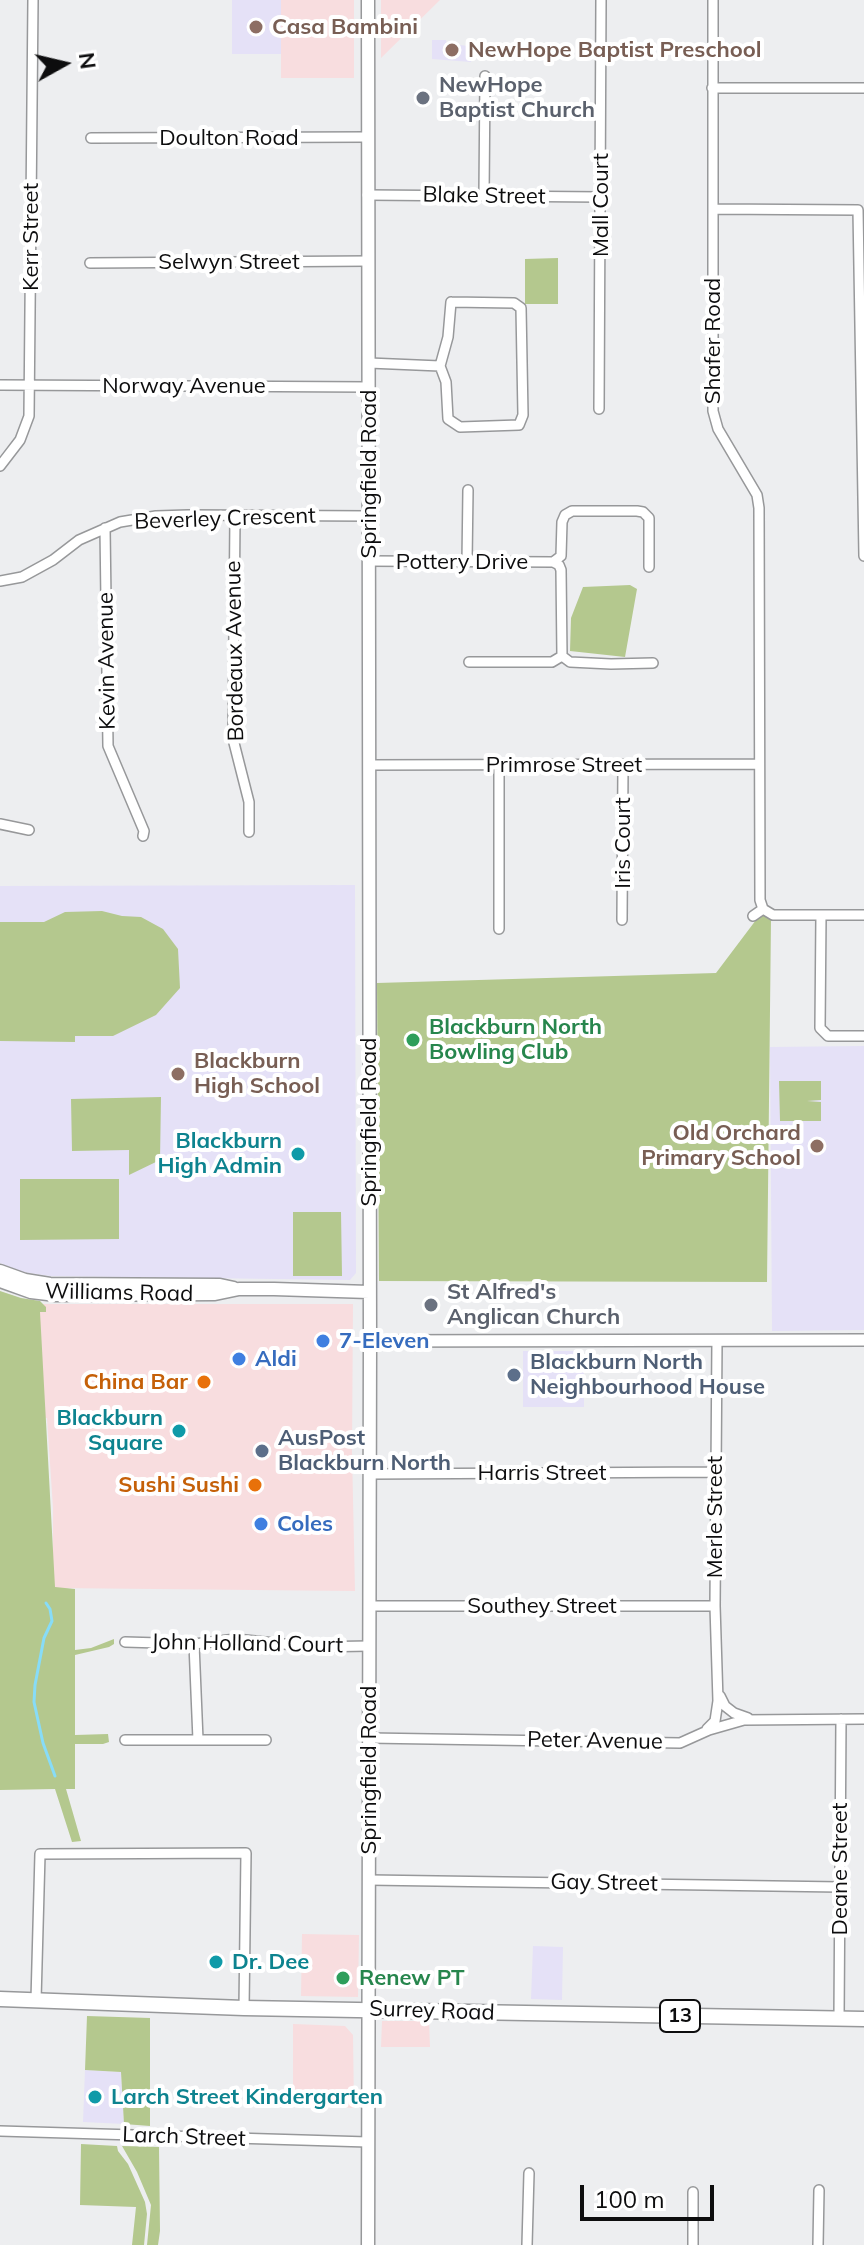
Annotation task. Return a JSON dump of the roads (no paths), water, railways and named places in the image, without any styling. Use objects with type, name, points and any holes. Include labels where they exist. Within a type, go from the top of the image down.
[{"type":"main road","name":"Springfield Road","points":[[368,0],[368,2245]]},
{"type":"main road","name":"Williams Road","points":[[0,1271],[25,1280],[50,1284],[122,1285],[154,1289]]},
{"type":"main road","name":"Williams Road","points":[[0,1281],[42,1294],[110,1294],[154,1289],[192,1289],[215,1294],[239,1289],[369,1292]]},
{"type":"main road","points":[[110,1294],[122,1285]]},
{"type":"main road","name":"Surrey Road","points":[[0,1999],[244,2008],[864,2019]]},
{"type":"street","name":"Kerr Street","points":[[0,466],[20,440],[29,416],[33,0]]},
{"type":"street","name":"Mall Court","points":[[599,409],[601,0]]},
{"type":"street","name":"Shafer Road","points":[[713,0],[713,411],[718,429],[757,495],[759,508],[760,900],[763,909]]},
{"type":"street","points":[[484,195],[485,76]]},
{"type":"street","points":[[712,88],[864,88]]},
{"type":"street","name":"Doulton Road","points":[[91,138],[367,137]]},
{"type":"street","name":"Blake Street","points":[[367,195],[601,197]]},
{"type":"street","points":[[713,209],[858,210],[864,556]]},
{"type":"street","name":"Selwyn Street","points":[[90,263],[369,261]]},
{"type":"street","points":[[451,302],[514,303],[521,308],[523,415],[519,425],[460,427],[448,419],[446,382],[440,366],[448,337],[451,302]]},
{"type":"street","points":[[369,363],[440,366]]},
{"type":"street","name":"Norway Avenue","points":[[0,385],[369,387]]},
{"type":"street","points":[[467,562],[468,490]]},
{"type":"street","points":[[553,562],[561,556],[565,515],[572,511],[637,511],[649,518],[649,567]]},
{"type":"street","name":"Beverley Crescent","points":[[0,581],[22,577],[79,540],[120,522],[156,516],[369,516]]},
{"type":"street","name":"Bordeaux Avenue","points":[[235,516],[233,739],[249,802],[249,832]]},
{"type":"street","name":"Kevin Avenue","points":[[105,528],[108,746],[144,831],[143,836]]},
{"type":"street","name":"Pottery Drive","points":[[369,561],[553,562],[561,570],[562,656]]},
{"type":"street","points":[[469,662],[552,662],[562,656],[570,662],[653,663]]},
{"type":"street","name":"Primrose Street","points":[[369,765],[759,764]]},
{"type":"street","points":[[499,765],[499,929]]},
{"type":"street","name":"Iris Court","points":[[622,920],[623,766]]},
{"type":"street","points":[[0,824],[29,830]]},
{"type":"street","points":[[753,916],[763,909],[773,915],[864,915]]},
{"type":"street","points":[[821,915],[820,1028],[828,1036],[864,1036]]},
{"type":"street","name":"Merle Street","points":[[704,1732],[715,1721],[718,1712],[715,1606],[717,1340]]},
{"type":"street","points":[[370,1341],[864,1340]]},
{"type":"street","name":"Harris Street","points":[[369,1474],[715,1472]]},
{"type":"street","name":"Southey Street","points":[[369,1606],[715,1606]]},
{"type":"street","name":"John Holland Court","points":[[125,1642],[194,1644],[236,1639],[313,1647],[369,1646]]},
{"type":"street","points":[[194,1644],[198,1740]]},
{"type":"street","points":[[718,1693],[725,1706],[734,1713],[755,1719]]},
{"type":"street","name":"Peter Avenue","points":[[369,1738],[680,1743],[734,1722],[755,1719],[864,1719]]},
{"type":"street","name":"Deane Street","points":[[839,2018],[841,1719]]},
{"type":"street","points":[[125,1740],[266,1740]]},
{"type":"street","points":[[36,2000],[40,1854],[246,1853],[244,2008]]},
{"type":"street","name":"Gay Street","points":[[369,1880],[840,1887]]},
{"type":"street","name":"Larch Street","points":[[0,2131],[368,2142]]},
{"type":"street","points":[[527,2245],[529,2173]]},
{"type":"street","points":[[818,2245],[819,2190]]},
{"type":"street","points":[[693,2192],[693,2245]]},
{"type":"waterway","points":[[46,1603],[52,1621],[44,1638],[34,1702],[43,1743],[55,1776]]},
{"type":"place","name":"Casa Bambini","points":[[256,27]]},
{"type":"place","name":"NewHope Baptist Preschool","points":[[452,50]]},
{"type":"place","name":"NewHope Baptist Church","points":[[423,98]]},
{"type":"place","name":"Blackburn North Bowling Club","points":[[413,1040]]},
{"type":"place","name":"Blackburn High School","points":[[178,1074]]},
{"type":"place","name":"Old Orchard Primary School","points":[[817,1146]]},
{"type":"place","name":"Blackburn High Admin","points":[[298,1154]]},
{"type":"place","name":"St Alfred's Anglican Church","points":[[431,1305]]},
{"type":"place","name":"7-Eleven","points":[[323,1341]]},
{"type":"place","name":"Aldi","points":[[239,1359]]},
{"type":"place","name":"Blackburn North Neighbourhood House","points":[[514,1375]]},
{"type":"place","name":"China Bar","points":[[204,1382]]},
{"type":"place","name":"Blackburn Square","points":[[179,1431]]},
{"type":"place","name":"AusPost Blackburn North","points":[[262,1451]]},
{"type":"place","name":"Sushi Sushi","points":[[255,1485]]},
{"type":"place","name":"Coles","points":[[261,1524]]},
{"type":"place","name":"Dr. Dee","points":[[216,1962]]},
{"type":"place","name":"Renew PT","points":[[343,1978]]},
{"type":"place","name":"Larch Street Kindergarten","points":[[95,2097]]}]
